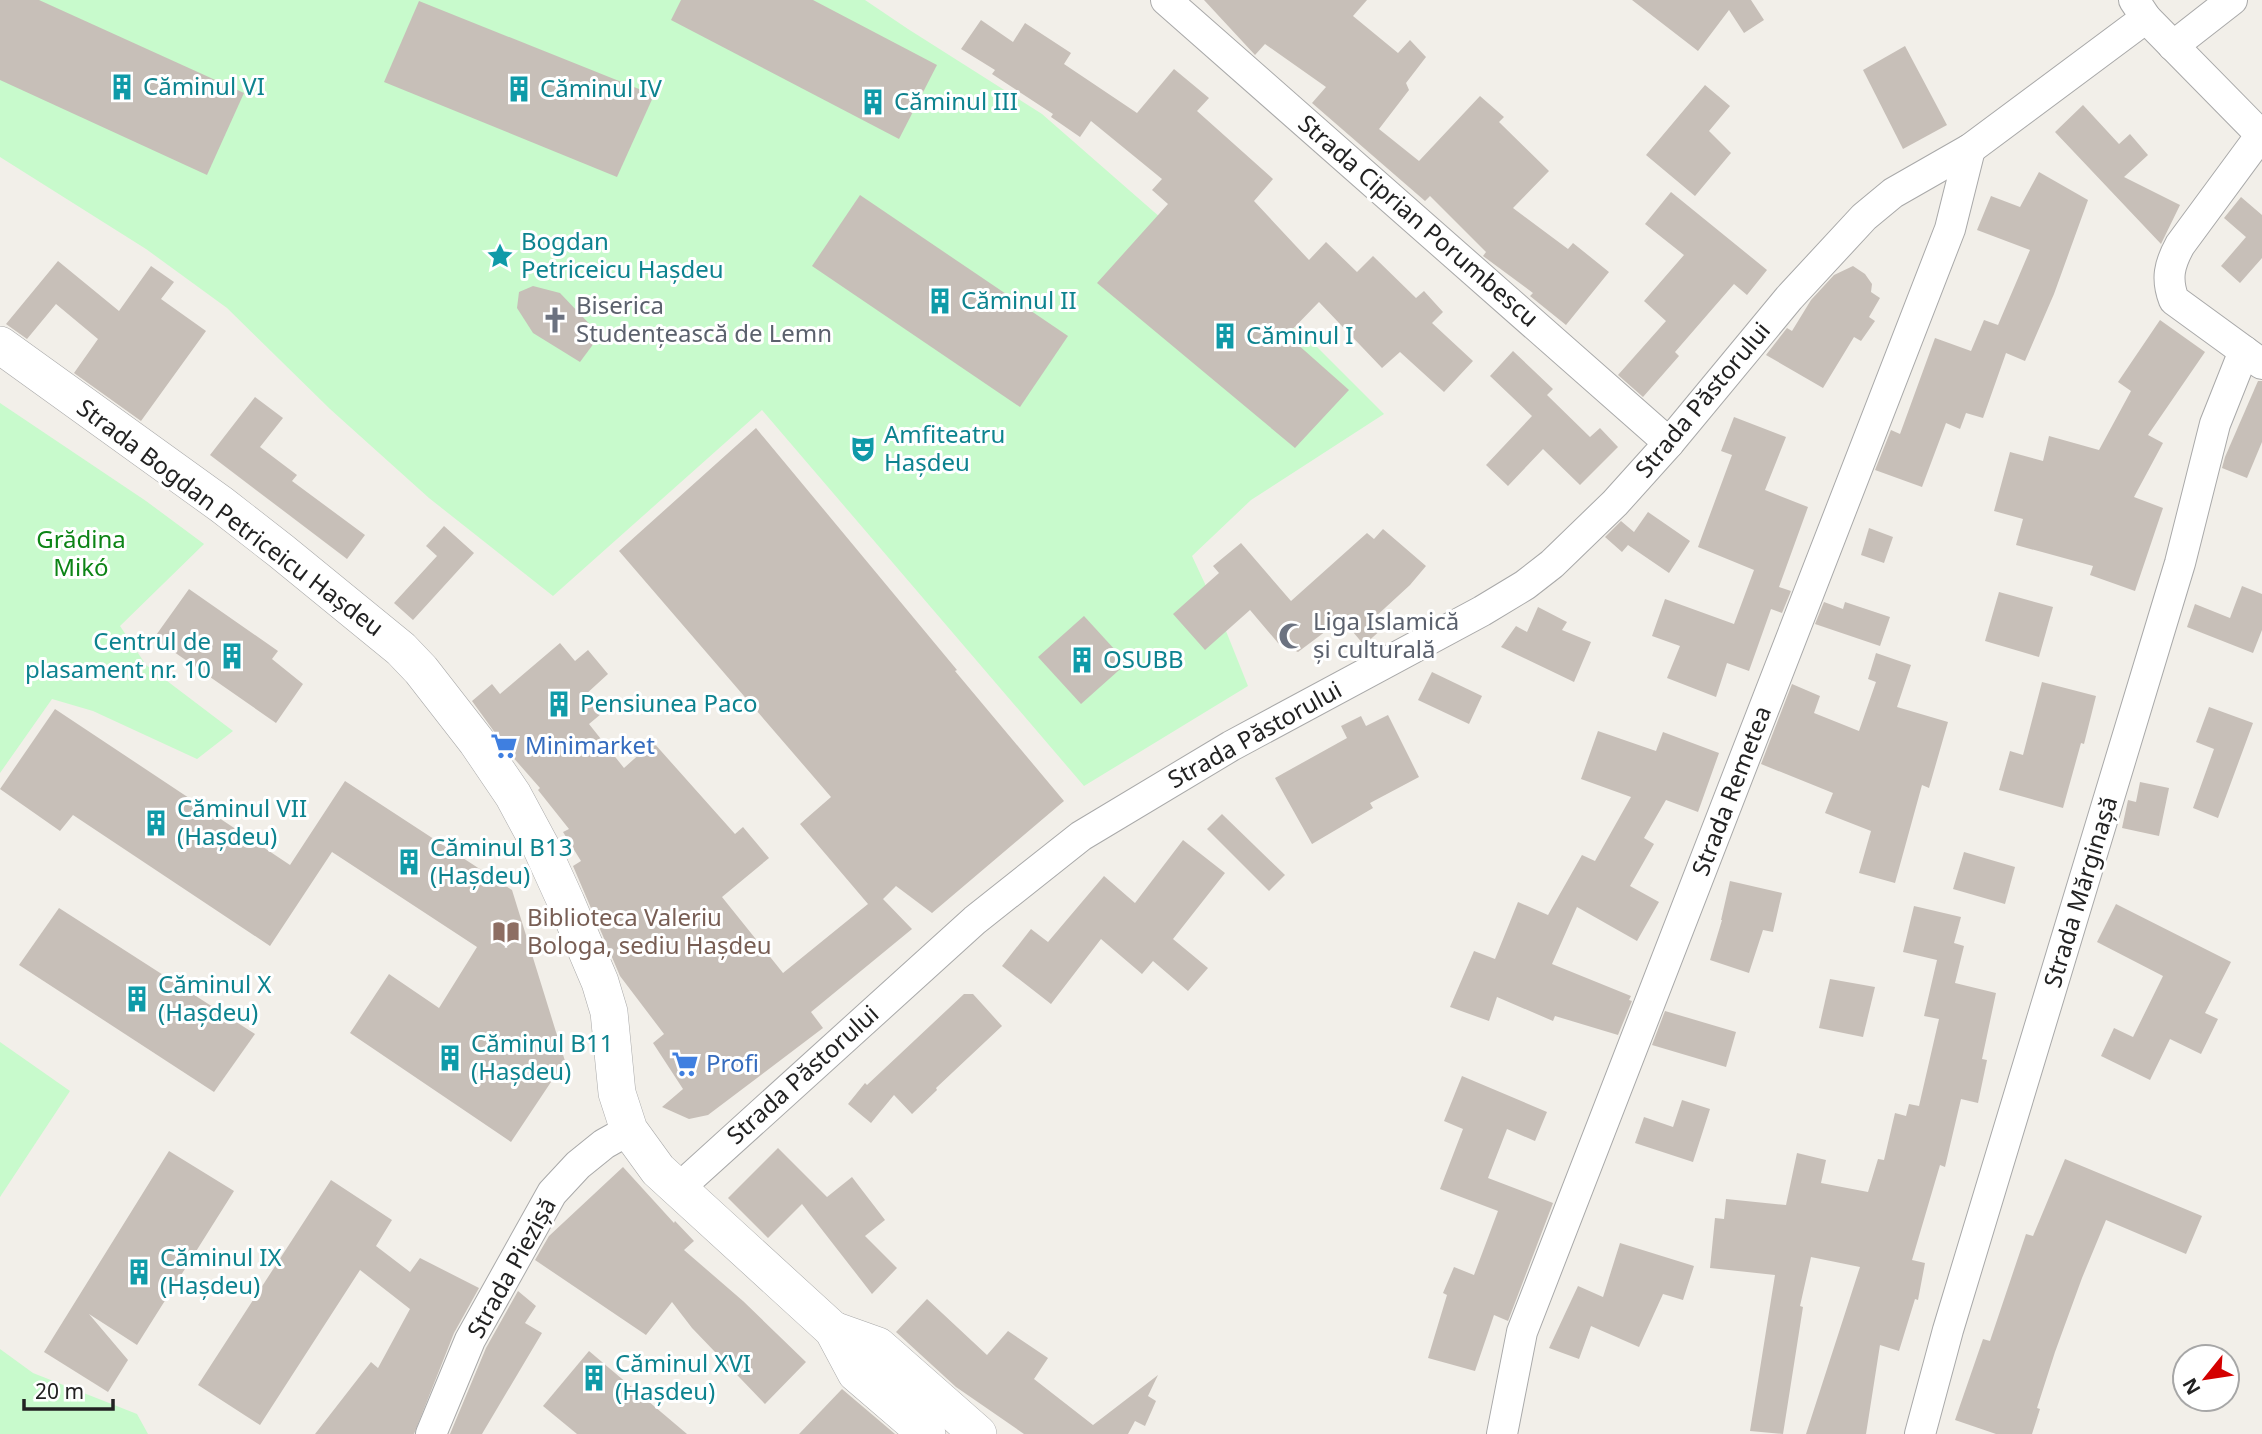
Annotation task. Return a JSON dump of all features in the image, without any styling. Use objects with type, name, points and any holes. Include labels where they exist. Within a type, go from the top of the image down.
[{"type":"street","name":"Strada Ciprian Porumbescu","points":[[1166,0],[1670,443]]},
{"type":"street","points":[[2174,46],[2232,0]]},
{"type":"street","name":"Strada Păstorului","points":[[678,1189],[975,920],[1081,836],[1231,746],[1482,611],[1525,585],[1552,564],[1670,443],[1789,298],[1864,217],[1893,193],[1970,149],[2140,9]]},
{"type":"street","points":[[2140,9],[2262,135],[2180,245],[2171,262],[2169,275],[2169,288],[2175,300],[2253,358]]},
{"type":"street","name":"Strada Remetea","points":[[1502,1434],[1522,1332],[1950,229],[1970,149]]},
{"type":"street","name":"Strada Bogdan Petriceicu Hașdeu","points":[[0,345],[222,505],[281,551],[401,649],[439,690],[513,795],[541,847],[580,935],[600,982],[609,1012],[617,1093],[629,1130],[658,1170],[833,1330],[856,1373],[927,1434]]},
{"type":"street","name":"Strada Mărginașă","points":[[1920,1434],[1948,1331],[2180,563],[2215,424],[2253,358]]},
{"type":"street","name":"Strada Piezișă","points":[[431,1434],[470,1340],[552,1193],[578,1165],[604,1144],[629,1130]]},
{"type":"street","name":"Strada Bogdan Petriceicu Hașdeu","points":[[833,1330],[878,1346],[978,1434]]},
{"type":"green space","points":[[0,0],[865,0],[1042,114],[1185,239],[1313,343],[1384,414],[1251,500],[1192,556],[1248,686],[1084,786],[762,410],[553,596],[429,498],[330,409],[227,308],[146,249],[0,157]]},
{"type":"green space","name":"Grădina Mikó","points":[[0,403],[146,501],[204,544],[120,626],[146,665],[233,731],[197,759],[93,711],[52,699],[0,773]]},
{"type":"green space","points":[[0,1042],[70,1091],[0,1197]]},
{"type":"green space","points":[[0,1349],[33,1373],[137,1414],[148,1434],[0,1434]]},
{"type":"building","name":"Căminul VI","points":[[0,0],[39,0],[244,93],[207,175],[0,80]]},
{"type":"building","name":"Căminul III","points":[[681,0],[813,0],[937,65],[899,139],[671,20]]},
{"type":"building","points":[[1204,0],[1367,0],[1353,16],[1398,53],[1410,40],[1426,57],[1406,83],[1409,90],[1379,129],[1419,161],[1480,96],[1504,117],[1499,122],[1549,171],[1513,208],[1568,249],[1573,243],[1609,272],[1566,325],[1530,296],[1533,293],[1483,256],[1486,252],[1430,196],[1425,201],[1312,103],[1326,87],[1265,44],[1255,55]]},
{"type":"building","points":[[1632,0],[1751,0],[1764,20],[1744,33],[1729,10],[1698,51]]},
{"type":"building","name":"Căminul IV","points":[[419,1],[654,95],[617,177],[384,82]]},
{"type":"building","points":[[981,20],[1013,42],[1025,23],[1071,53],[1064,64],[1137,113],[1174,69],[1209,98],[1197,111],[1273,179],[1254,201],[1309,260],[1326,242],[1357,272],[1373,256],[1416,298],[1424,291],[1443,312],[1432,323],[1473,361],[1444,392],[1400,352],[1382,368],[1319,302],[1287,335],[1349,390],[1295,448],[1097,283],[1168,204],[1152,190],[1162,179],[1091,121],[1080,137],[1051,117],[1053,114],[992,74],[995,70],[961,49]]},
{"type":"building","points":[[1905,46],[1947,125],[1903,149],[1863,70]]},
{"type":"building","points":[[1705,85],[1730,106],[1709,131],[1731,153],[1695,196],[1646,155]]},
{"type":"building","points":[[2083,105],[2119,144],[2130,134],[2148,155],[2124,177],[2180,205],[2161,244],[2055,132]]},
{"type":"building","points":[[2039,172],[2088,200],[2054,294],[2025,361],[2006,353],[1983,418],[1966,413],[1960,429],[1946,423],[1922,487],[1875,470],[1891,430],[1900,434],[1935,338],[1971,351],[1984,320],[1998,325],[2030,250],[1977,230],[1991,196],[2020,207]]},
{"type":"building","points":[[1671,192],[1767,270],[1747,295],[1734,284],[1675,352],[1679,356],[1643,397],[1618,375],[1666,321],[1644,301],[1684,255],[1645,224]]},
{"type":"building","name":"Căminul II","points":[[860,195],[1068,336],[1020,407],[812,266]]},
{"type":"building","points":[[2241,197],[2262,215],[2262,258],[2240,283],[2221,266],[2246,237],[2224,218]]},
{"type":"building","points":[[58,261],[119,311],[151,266],[174,282],[161,299],[206,331],[141,421],[74,373],[98,339],[56,304],[27,339],[6,324]]},
{"type":"building","points":[[1853,266],[1865,274],[1872,284],[1871,292],[1880,298],[1869,317],[1875,321],[1861,341],[1854,337],[1823,388],[1766,355],[1787,328],[1792,331],[1811,300],[1834,275]]},
{"type":"building","name":"Biserica Studențească de Lemn","points":[[533,286],[560,293],[600,335],[580,362],[533,333],[517,308],[519,292]]},
{"type":"building","points":[[2160,320],[2205,352],[2148,435],[2163,443],[2134,497],[2163,508],[2135,591],[2090,575],[2093,566],[2016,545],[2023,519],[1994,511],[2010,452],[2043,461],[2049,436],[2099,450],[2131,391],[2118,382]]},
{"type":"building","points":[[1513,351],[1553,389],[1547,395],[1590,437],[1600,428],[1618,447],[1580,485],[1543,449],[1508,486],[1486,465],[1532,416],[1490,376]]},
{"type":"building","points":[[2258,381],[2262,381],[2262,442],[2247,478],[2222,468]]},
{"type":"building","points":[[255,397],[283,418],[260,447],[297,475],[292,481],[365,535],[347,559],[210,455]]},
{"type":"building","points":[[1734,417],[1786,437],[1765,490],[1808,507],[1779,587],[1791,591],[1782,613],[1771,609],[1749,671],[1727,663],[1716,697],[1667,678],[1680,646],[1652,636],[1665,599],[1734,624],[1754,570],[1698,547],[1732,455],[1721,451]]},
{"type":"building","points":[[756,428],[1064,801],[932,913],[896,886],[883,899],[912,929],[811,1012],[823,1028],[708,1115],[689,1119],[662,1107],[683,1089],[653,1043],[664,1034],[620,976],[573,866],[581,861],[563,832],[569,829],[472,701],[492,684],[500,694],[560,643],[575,661],[588,650],[608,674],[585,695],[601,714],[589,724],[624,768],[653,742],[735,834],[743,827],[769,858],[722,897],[783,973],[868,904],[800,824],[831,797],[619,551]]},
{"type":"building","points":[[1648,512],[1690,541],[1669,573],[1628,545],[1622,552],[1605,537],[1621,521],[1634,532]]},
{"type":"building","points":[[444,526],[474,553],[413,620],[394,603],[437,556],[426,546]]},
{"type":"building","points":[[1869,528],[1893,537],[1884,563],[1861,555]]},
{"type":"building","points":[[1383,529],[1426,566],[1410,585],[1373,619],[1382,629],[1364,645],[1342,619],[1298,652],[1278,643],[1250,610],[1205,650],[1173,614],[1219,573],[1213,566],[1241,543],[1291,601],[1367,533],[1374,539]]},
{"type":"building","points":[[2242,586],[2262,594],[2262,630],[2253,653],[2187,627],[2195,604],[2230,618]]},
{"type":"building","name":"Centrul de plasament nr. 10","points":[[189,589],[278,651],[272,659],[303,684],[276,723],[154,638]]},
{"type":"building","points":[[1999,592],[2053,607],[2039,657],[1985,641]]},
{"type":"building","points":[[1824,602],[1843,609],[1845,602],[1890,617],[1880,646],[1815,624]]},
{"type":"building","points":[[1538,607],[1567,622],[1562,630],[1591,642],[1574,682],[1501,647],[1516,626],[1527,632]]},
{"type":"building","name":"OSUBB","points":[[1084,616],[1127,663],[1081,704],[1038,657]]},
{"type":"building","points":[[1876,653],[1911,665],[1897,707],[1948,722],[1929,788],[1922,785],[1895,883],[1859,873],[1871,831],[1825,813],[1833,793],[1761,764],[1792,684],[1820,696],[1814,713],[1859,731],[1876,682],[1868,679]]},
{"type":"building","points":[[1432,672],[1482,696],[1469,724],[1418,700]]},
{"type":"building","points":[[2042,682],[2096,696],[2063,808],[1999,790],[2010,751],[2023,755]]},
{"type":"building","points":[[2209,707],[2253,723],[2218,818],[2193,808],[2214,749],[2196,742]]},
{"type":"building","points":[[55,709],[290,865],[345,781],[512,890],[565,1061],[511,1142],[350,1033],[389,974],[439,1008],[477,947],[332,852],[270,946],[73,815],[60,831],[0,789]]},
{"type":"building","points":[[1388,715],[1419,777],[1370,803],[1373,808],[1312,844],[1275,778],[1347,738],[1341,726],[1361,716],[1366,726]]},
{"type":"building","points":[[1598,731],[1656,751],[1663,732],[1719,753],[1698,812],[1666,800],[1644,838],[1654,844],[1630,886],[1659,902],[1637,941],[1577,907],[1552,964],[1631,996],[1629,1000],[1632,1001],[1618,1035],[1555,1016],[1553,1021],[1497,997],[1489,1021],[1450,1007],[1474,951],[1495,959],[1518,902],[1548,915],[1582,855],[1595,861],[1631,797],[1581,779]]},
{"type":"building","points":[[2140,782],[2169,788],[2159,836],[2122,828],[2128,800],[2136,802]]},
{"type":"building","points":[[1222,814],[1285,875],[1269,891],[1207,829]]},
{"type":"building","points":[[1183,840],[1225,873],[1173,939],[1208,968],[1188,991],[1153,961],[1142,974],[1101,939],[1051,1004],[1002,966],[1031,929],[1048,942],[1104,876],[1135,903]]},
{"type":"building","points":[[1964,852],[2015,867],[2005,904],[1953,889]]},
{"type":"building","points":[[1730,881],[1782,893],[1773,932],[1763,930],[1749,973],[1710,960]]},
{"type":"building","points":[[2116,904],[2231,962],[2205,1013],[2218,1019],[2201,1054],[2170,1039],[2150,1080],[2101,1056],[2114,1028],[2133,1037],[2163,976],[2097,942]]},
{"type":"building","points":[[1914,906],[1961,917],[1954,943],[1964,946],[1955,983],[1996,993],[1982,1059],[1987,1060],[1978,1103],[1961,1099],[1945,1167],[1940,1165],[1912,1260],[1925,1263],[1918,1300],[1915,1299],[1899,1351],[1880,1345],[1866,1434],[1806,1434],[1860,1267],[1811,1257],[1800,1306],[1803,1307],[1783,1434],[1750,1431],[1775,1275],[1710,1268],[1715,1218],[1724,1219],[1726,1199],[1786,1205],[1797,1153],[1826,1160],[1821,1183],[1868,1192],[1878,1159],[1884,1160],[1895,1113],[1906,1116],[1909,1104],[1919,1106],[1939,1019],[1924,1016],[1937,960],[1903,952]]},
{"type":"building","name":"Căminul X (Hașdeu)","points":[[59,908],[255,1034],[214,1092],[19,965]]},
{"type":"building","points":[[1830,979],[1875,987],[1863,1037],[1819,1028]]},
{"type":"building","points":[[964,994],[973,994],[1002,1026],[912,1114],[894,1095],[871,1123],[848,1104],[865,1083],[867,1085]]},
{"type":"building","points":[[1665,1011],[1736,1032],[1726,1067],[1652,1045]]},
{"type":"building","points":[[1462,1076],[1547,1112],[1535,1141],[1507,1129],[1488,1178],[1553,1203],[1508,1321],[1494,1315],[1475,1371],[1428,1358],[1447,1295],[1443,1293],[1454,1267],[1474,1275],[1498,1211],[1440,1189],[1463,1129],[1444,1121]]},
{"type":"building","points":[[1682,1100],[1710,1109],[1693,1162],[1635,1143],[1644,1117],[1673,1127]]},
{"type":"building","points":[[778,1148],[827,1197],[852,1177],[885,1220],[865,1236],[897,1268],[872,1294],[802,1204],[768,1238],[728,1198]]},
{"type":"building","name":"Căminul IX (Hașdeu)","points":[[169,1151],[234,1191],[137,1345],[89,1314],[128,1360],[108,1392],[44,1352]]},
{"type":"building","points":[[2065,1159],[2202,1216],[2186,1254],[2106,1220],[2055,1352],[2037,1408],[2040,1409],[2032,1434],[1996,1434],[1955,1420],[1983,1339],[1990,1341],[2026,1234],[2033,1236]]},
{"type":"building","points":[[623,1167],[694,1241],[684,1250],[743,1301],[806,1362],[765,1404],[692,1328],[672,1302],[646,1335],[535,1260],[549,1236]]},
{"type":"building","points":[[331,1180],[392,1220],[376,1246],[410,1272],[420,1258],[479,1288],[454,1333],[414,1434],[315,1434],[371,1362],[378,1368],[410,1309],[360,1270],[260,1425],[198,1385]]},
{"type":"building","points":[[1620,1243],[1694,1266],[1683,1300],[1663,1294],[1639,1347],[1591,1326],[1579,1359],[1549,1348],[1578,1286],[1603,1297]]},
{"type":"building","points":[[518,1291],[536,1306],[525,1323],[542,1333],[482,1434],[450,1434],[486,1348]]},
{"type":"building","points":[[927,1299],[987,1355],[1008,1331],[1048,1358],[1034,1379],[1093,1425],[1158,1375],[1148,1396],[1156,1401],[1145,1426],[1135,1421],[1128,1434],[1024,1434],[956,1387],[896,1332]]},
{"type":"building","name":"Căminul XVI (Hașdeu)","points":[[589,1351],[687,1434],[577,1434],[543,1406]]},
{"type":"building","points":[[842,1389],[895,1434],[799,1434]]},
{"type":"place","name":"Căminul VI","points":[[122,87]]},
{"type":"place","name":"Căminul IV","points":[[519,89]]},
{"type":"place","name":"Căminul III","points":[[873,102]]},
{"type":"place","name":"Bogdan Petriceicu Hașdeu","points":[[500,256]]},
{"type":"place","name":"Căminul II","points":[[940,301]]},
{"type":"place","name":"Biserica Studențească de Lemn","points":[[555,320]]},
{"type":"place","name":"Căminul I","points":[[1225,336]]},
{"type":"place","name":"Amfiteatru Hașdeu","points":[[863,449]]},
{"type":"place","name":"Liga Islamică și culturală","points":[[1292,636]]},
{"type":"place","name":"Centrul de plasament nr. 10","points":[[232,656]]},
{"type":"place","name":"OSUBB","points":[[1082,660]]},
{"type":"place","name":"Pensiunea Paco","points":[[559,704]]},
{"type":"place","name":"Minimarket","points":[[504,746]]},
{"type":"place","name":"Căminul VII (Hașdeu)","points":[[156,823]]},
{"type":"place","name":"Căminul B13 (Hașdeu)","points":[[409,862]]},
{"type":"place","name":"Biblioteca Valeriu Bologa, sediu Hașdeu","points":[[506,932]]},
{"type":"place","name":"Căminul X (Hașdeu)","points":[[137,999]]},
{"type":"place","name":"Căminul B11 (Hașdeu)","points":[[450,1058]]},
{"type":"place","name":"Profi","points":[[685,1064]]},
{"type":"place","name":"Căminul IX (Hașdeu)","points":[[139,1272]]},
{"type":"place","name":"Căminul XVI (Hașdeu)","points":[[594,1378]]}]
